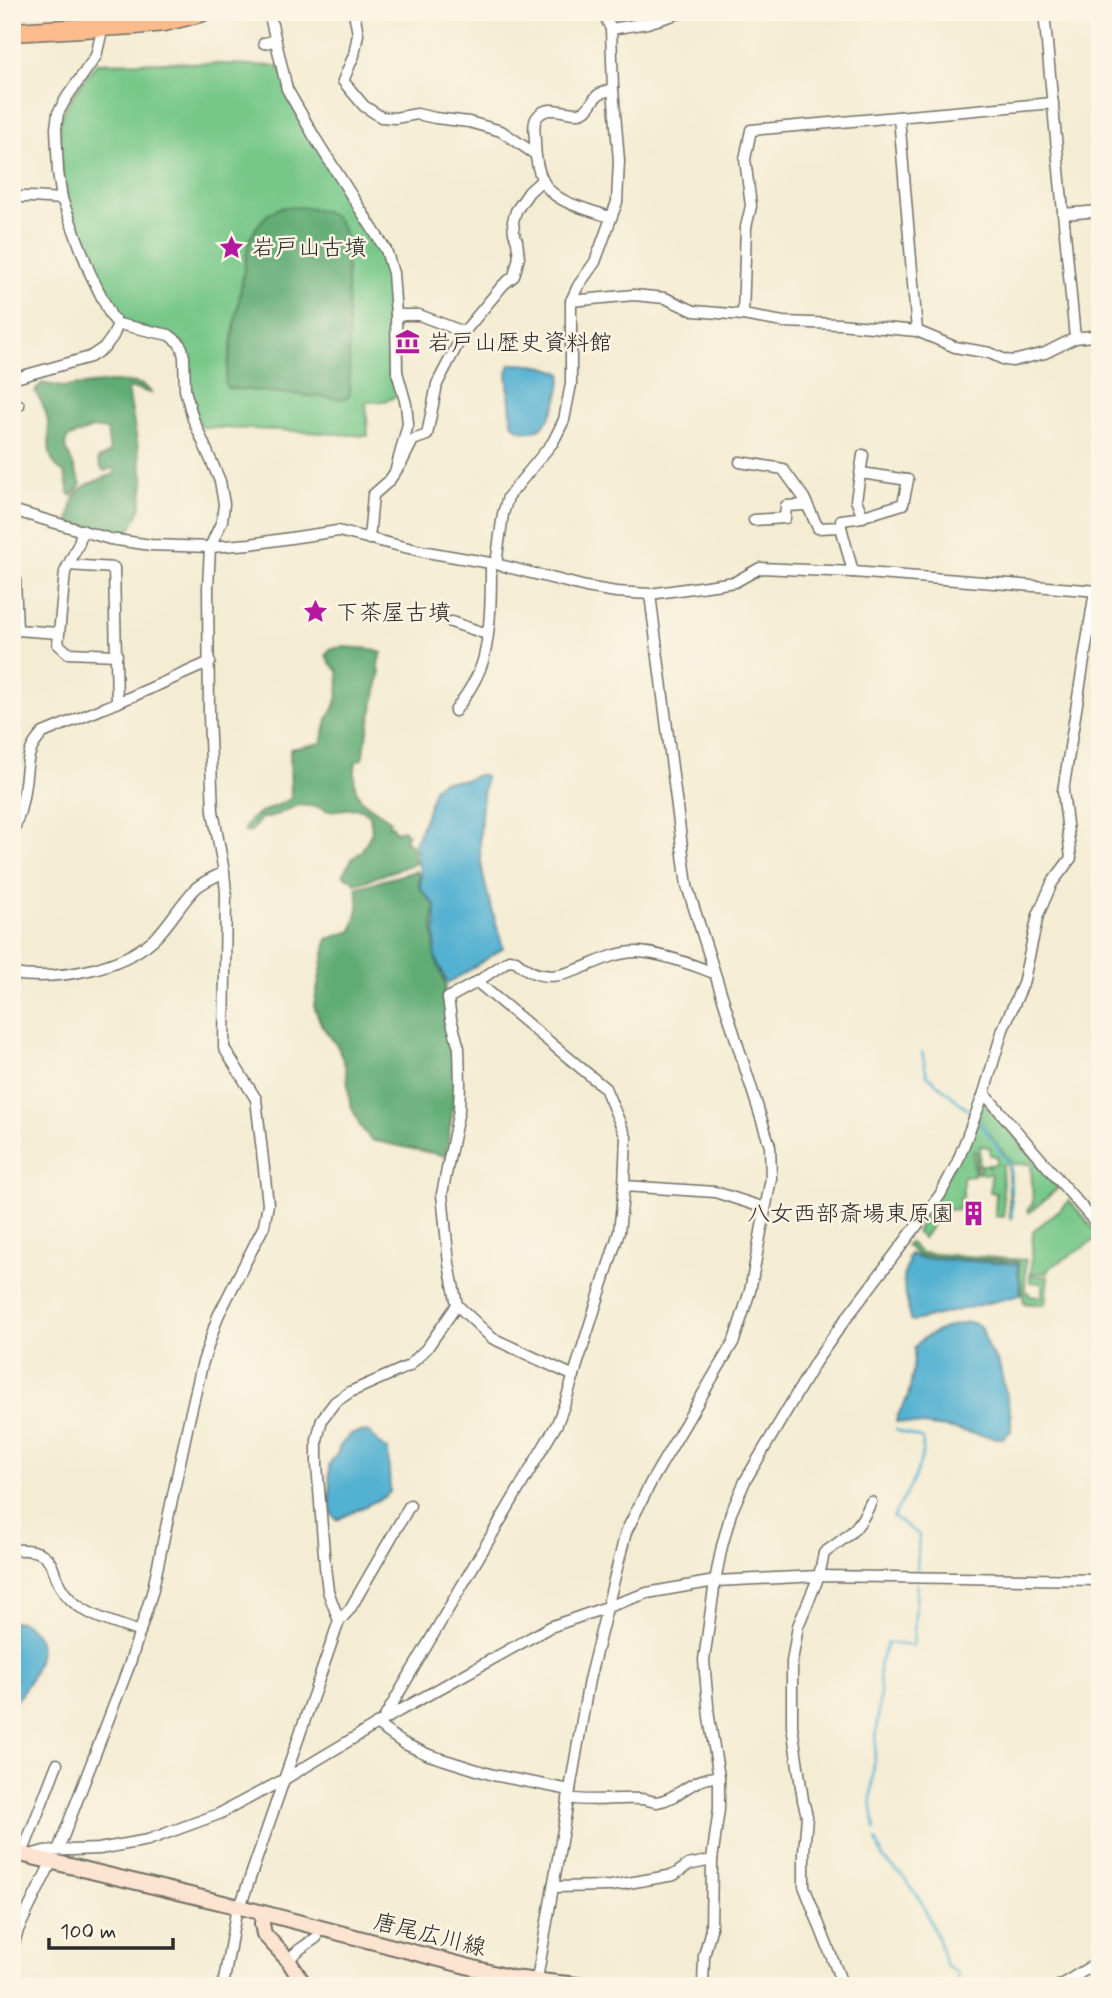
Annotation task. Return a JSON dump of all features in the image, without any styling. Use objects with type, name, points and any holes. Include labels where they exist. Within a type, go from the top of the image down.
[{"type":"highway","points":[[12,32],[99,19],[164,22],[203,12]]},
{"type":"main road","name":"唐尾広川線","points":[[21,1854],[55,1856],[468,1968],[536,1983],[587,1986]]},
{"type":"main road","points":[[264,1914],[264,1934],[288,1960],[305,1986]]},
{"type":"street","points":[[269,12],[269,42],[287,89],[386,250],[393,273],[397,372],[406,404],[408,424],[396,469]]},
{"type":"street","points":[[354,12],[358,34],[354,55],[344,81],[364,106],[381,117],[395,118],[417,114],[469,122],[501,131],[535,154]]},
{"type":"street","points":[[455,711],[470,690],[484,656],[494,563],[508,497],[553,442],[564,420],[571,384],[571,302],[578,286],[595,262],[617,202],[619,161],[611,29],[603,12]]},
{"type":"street","points":[[611,29],[647,23],[684,12]]},
{"type":"street","points":[[1044,12],[1075,338]]},
{"type":"street","points":[[1091,12],[1100,16]]},
{"type":"street","points":[[12,1949],[18,1930],[55,1856],[129,1666],[152,1593],[202,1365],[218,1316],[264,1226],[268,1204],[256,1098],[224,1048],[226,893],[213,811],[208,588],[210,547],[222,521],[224,504],[220,481],[193,419],[185,390],[182,348],[169,335],[118,324],[111,316],[100,296],[62,199],[58,172],[58,113],[96,56],[99,19]]},
{"type":"street","points":[[610,217],[568,203],[551,193],[542,180],[535,154],[534,125],[539,114],[552,110],[580,113],[586,110],[598,95],[613,89]]},
{"type":"street","points":[[743,315],[746,227],[751,206],[745,159],[751,130],[1053,103]]},
{"type":"street","points":[[899,117],[917,331]]},
{"type":"street","points":[[369,539],[373,495],[389,481],[413,440],[427,435],[437,384],[464,332],[503,285],[514,276],[519,257],[513,222],[516,211],[529,192],[542,180]]},
{"type":"street","points":[[12,197],[62,199]]},
{"type":"street","points":[[1063,214],[1100,211]]},
{"type":"street","points":[[571,302],[634,295],[665,298],[694,311],[783,322],[917,331],[955,347],[990,353],[1013,361],[1045,353],[1075,338],[1100,335]]},
{"type":"street","points":[[396,315],[419,315],[464,332]]},
{"type":"street","points":[[12,379],[90,357],[105,346],[118,324]]},
{"type":"street","points":[[863,455],[856,500],[863,517]]},
{"type":"street","points":[[740,462],[783,469],[804,498],[818,528],[841,527]]},
{"type":"street","points":[[853,572],[841,520],[863,517],[903,504],[908,480],[861,473]]},
{"type":"street","points":[[755,520],[785,518],[786,506],[807,505]]},
{"type":"street","points":[[12,510],[110,539],[151,545],[210,547],[338,531],[421,551],[494,563],[616,592],[650,594],[735,582],[760,568],[853,572],[967,583],[1098,591],[1063,791],[1070,858],[1052,883],[1038,915],[1023,984],[1003,1028],[984,1093],[957,1163],[940,1195],[816,1361],[746,1481],[731,1513],[715,1581],[704,1660],[709,1717],[719,1777],[719,1809],[712,1860],[711,1929],[704,1956],[703,1986]]},
{"type":"street","points":[[12,517],[65,530],[66,525]]},
{"type":"street","points":[[82,530],[65,572],[58,644],[68,653],[117,655]]},
{"type":"street","points":[[68,565],[114,568],[117,703]]},
{"type":"street","points":[[12,572],[15,579],[17,630],[58,633]]},
{"type":"street","points":[[536,1983],[589,1680],[626,1532],[651,1482],[734,1341],[750,1291],[771,1178],[770,1146],[687,886],[650,594]]},
{"type":"street","points":[[451,622],[487,634]]},
{"type":"street","points":[[12,834],[18,820],[25,786],[27,758],[33,744],[43,733],[210,662]]},
{"type":"street","points":[[12,974],[71,974],[139,952],[159,934],[198,886],[224,872]]},
{"type":"street","points":[[574,1376],[492,1338],[457,1305],[447,1252],[442,1194],[459,1110],[460,1085],[459,1048],[448,998],[509,960],[516,961],[525,970],[538,975],[559,975],[575,972],[619,955],[637,952],[660,956],[714,973]]},
{"type":"street","points":[[379,1722],[557,1424],[620,1232],[626,1137],[605,1088],[477,982]]},
{"type":"street","points":[[984,1093],[1100,1228]]},
{"type":"street","points":[[624,1186],[715,1192],[765,1208]]},
{"type":"street","points":[[339,1621],[328,1591],[325,1566],[317,1464],[317,1440],[321,1419],[335,1402],[350,1392],[409,1366],[427,1348],[457,1305]]},
{"type":"street","points":[[843,1986],[804,1886],[807,1816],[792,1726],[792,1662],[798,1626],[819,1576],[824,1553],[855,1530],[862,1522],[871,1502]]},
{"type":"street","points":[[223,1986],[238,1907],[339,1621],[349,1609],[410,1505]]},
{"type":"street","points":[[12,1550],[31,1549],[41,1553],[50,1561],[61,1587],[71,1601],[90,1612],[140,1632]]},
{"type":"street","points":[[55,1856],[149,1840],[219,1814],[550,1627],[648,1593],[715,1581],[819,1576],[1100,1580]]},
{"type":"street","points":[[379,1722],[403,1743],[429,1755],[569,1794],[584,1801],[640,1799],[655,1802],[698,1780],[719,1777]]},
{"type":"street","points":[[21,1854],[58,1764]]},
{"type":"street","points":[[553,1887],[611,1886],[674,1875],[688,1865],[712,1860]]},
{"type":"street","points":[[288,1960],[316,1938]]},
{"type":"street","points":[[1059,1986],[1100,1961]]},
{"type":"green space","name":"岩戸山古墳","points":[[169,62],[278,66],[385,254],[391,276],[399,393],[388,400],[366,402],[368,436],[201,427],[189,397],[184,343],[121,321],[104,296],[86,256],[67,196],[60,153],[60,123],[70,100],[96,63]]},
{"type":"green space","points":[[282,207],[303,207],[330,214],[340,223],[346,238],[350,395],[344,399],[227,388],[225,382],[249,241],[257,226],[270,213]]},
{"type":"green space","points":[[111,382],[139,384],[151,393],[128,389],[144,483],[140,510],[129,533],[121,536],[68,523],[73,501],[80,490],[116,473],[113,468],[104,471],[98,459],[110,453],[107,430],[93,428],[67,438],[65,446],[81,484],[72,496],[65,474],[50,455],[49,425],[44,406],[35,391],[42,383],[62,387]]},
{"type":"green space","points":[[330,649],[371,649],[382,653],[378,662],[380,674],[362,759],[356,761],[356,792],[365,803],[390,820],[388,826],[392,825],[395,832],[403,830],[408,834],[405,840],[412,846],[416,863],[356,884],[343,874],[352,859],[361,852],[372,832],[370,815],[362,809],[328,811],[298,805],[269,818],[261,818],[251,831],[244,832],[246,825],[256,815],[291,798],[290,749],[322,743],[327,719],[334,708],[339,690],[338,671],[326,655]]},
{"type":"green space","points":[[416,871],[419,875],[419,888],[435,907],[435,957],[446,985],[444,998],[456,1048],[456,1085],[446,1156],[371,1140],[360,1126],[350,1103],[346,1068],[338,1047],[322,1026],[314,1006],[327,939],[352,931],[357,915],[356,888]]},
{"type":"green space","points":[[986,1102],[1058,1188],[1029,1213],[1027,1210],[1033,1203],[1031,1164],[1012,1164],[977,1118],[983,1103]]},
{"type":"green space","points":[[977,1120],[1009,1163],[1012,1217],[1010,1218],[1008,1164],[1002,1165],[1004,1217],[995,1216],[996,1193],[990,1192],[991,1174],[976,1173],[981,1169],[981,1165],[987,1165],[989,1169],[989,1165],[997,1164],[997,1156],[990,1155],[990,1147],[980,1146],[979,1166],[976,1170],[976,1152],[973,1152],[974,1175],[963,1176],[960,1209],[943,1210],[923,1238],[916,1232]]},
{"type":"green space","points":[[1070,1201],[1100,1237],[1048,1269],[1048,1273],[1031,1273],[1033,1231]]},
{"type":"green space","points":[[909,1242],[920,1253],[1026,1260],[1025,1292],[1029,1293],[1029,1296],[1042,1295],[1042,1283],[1030,1282],[1030,1275],[1048,1277],[1045,1305],[1024,1303],[1018,1262],[918,1256],[906,1245]]},
{"type":"water","points":[[511,364],[544,367],[562,374],[553,411],[542,426],[535,430],[522,430],[512,423],[507,373]]},
{"type":"water","points":[[484,775],[485,779],[480,832],[481,863],[503,948],[449,983],[435,956],[436,906],[420,888],[415,843],[434,788],[442,781],[465,780]]},
{"type":"water","points":[[910,1254],[918,1258],[1017,1264],[1021,1295],[910,1320],[903,1277]]},
{"type":"water","points":[[968,1322],[982,1329],[988,1349],[999,1364],[1011,1416],[1011,1431],[1003,1438],[997,1438],[896,1422],[910,1388],[915,1347],[931,1334]]},
{"type":"water","points":[[367,1431],[388,1450],[390,1492],[337,1520],[332,1514],[330,1504],[329,1464],[351,1434]]},
{"type":"water","points":[[12,1621],[18,1621],[30,1628],[38,1638],[40,1648],[30,1680],[12,1705]]},
{"type":"waterway","points":[[922,1052],[927,1075],[973,1114]]},
{"type":"waterway","points":[[977,1119],[1010,1165],[1011,1193]]},
{"type":"waterway","points":[[1012,1200],[1012,1218]]},
{"type":"waterway","points":[[896,1430],[923,1439],[918,1470],[893,1517],[919,1535],[917,1569]]},
{"type":"waterway","points":[[875,1830],[871,1799],[880,1694],[879,1666],[887,1643],[913,1646],[917,1584]]},
{"type":"waterway","points":[[876,1840],[883,1858],[905,1879],[922,1903],[946,1966],[958,1974],[955,1986]]},
{"type":"waterway","points":[[1043,1986],[1100,1951]]},
{"type":"place","name":"岩戸山古墳","points":[[232,247]]},
{"type":"place","name":"岩戸山歴史資料館","points":[[408,342]]},
{"type":"place","name":"下茶屋古墳","points":[[316,612]]},
{"type":"place","name":"八女西部斎場東原園","points":[[974,1213]]}]
